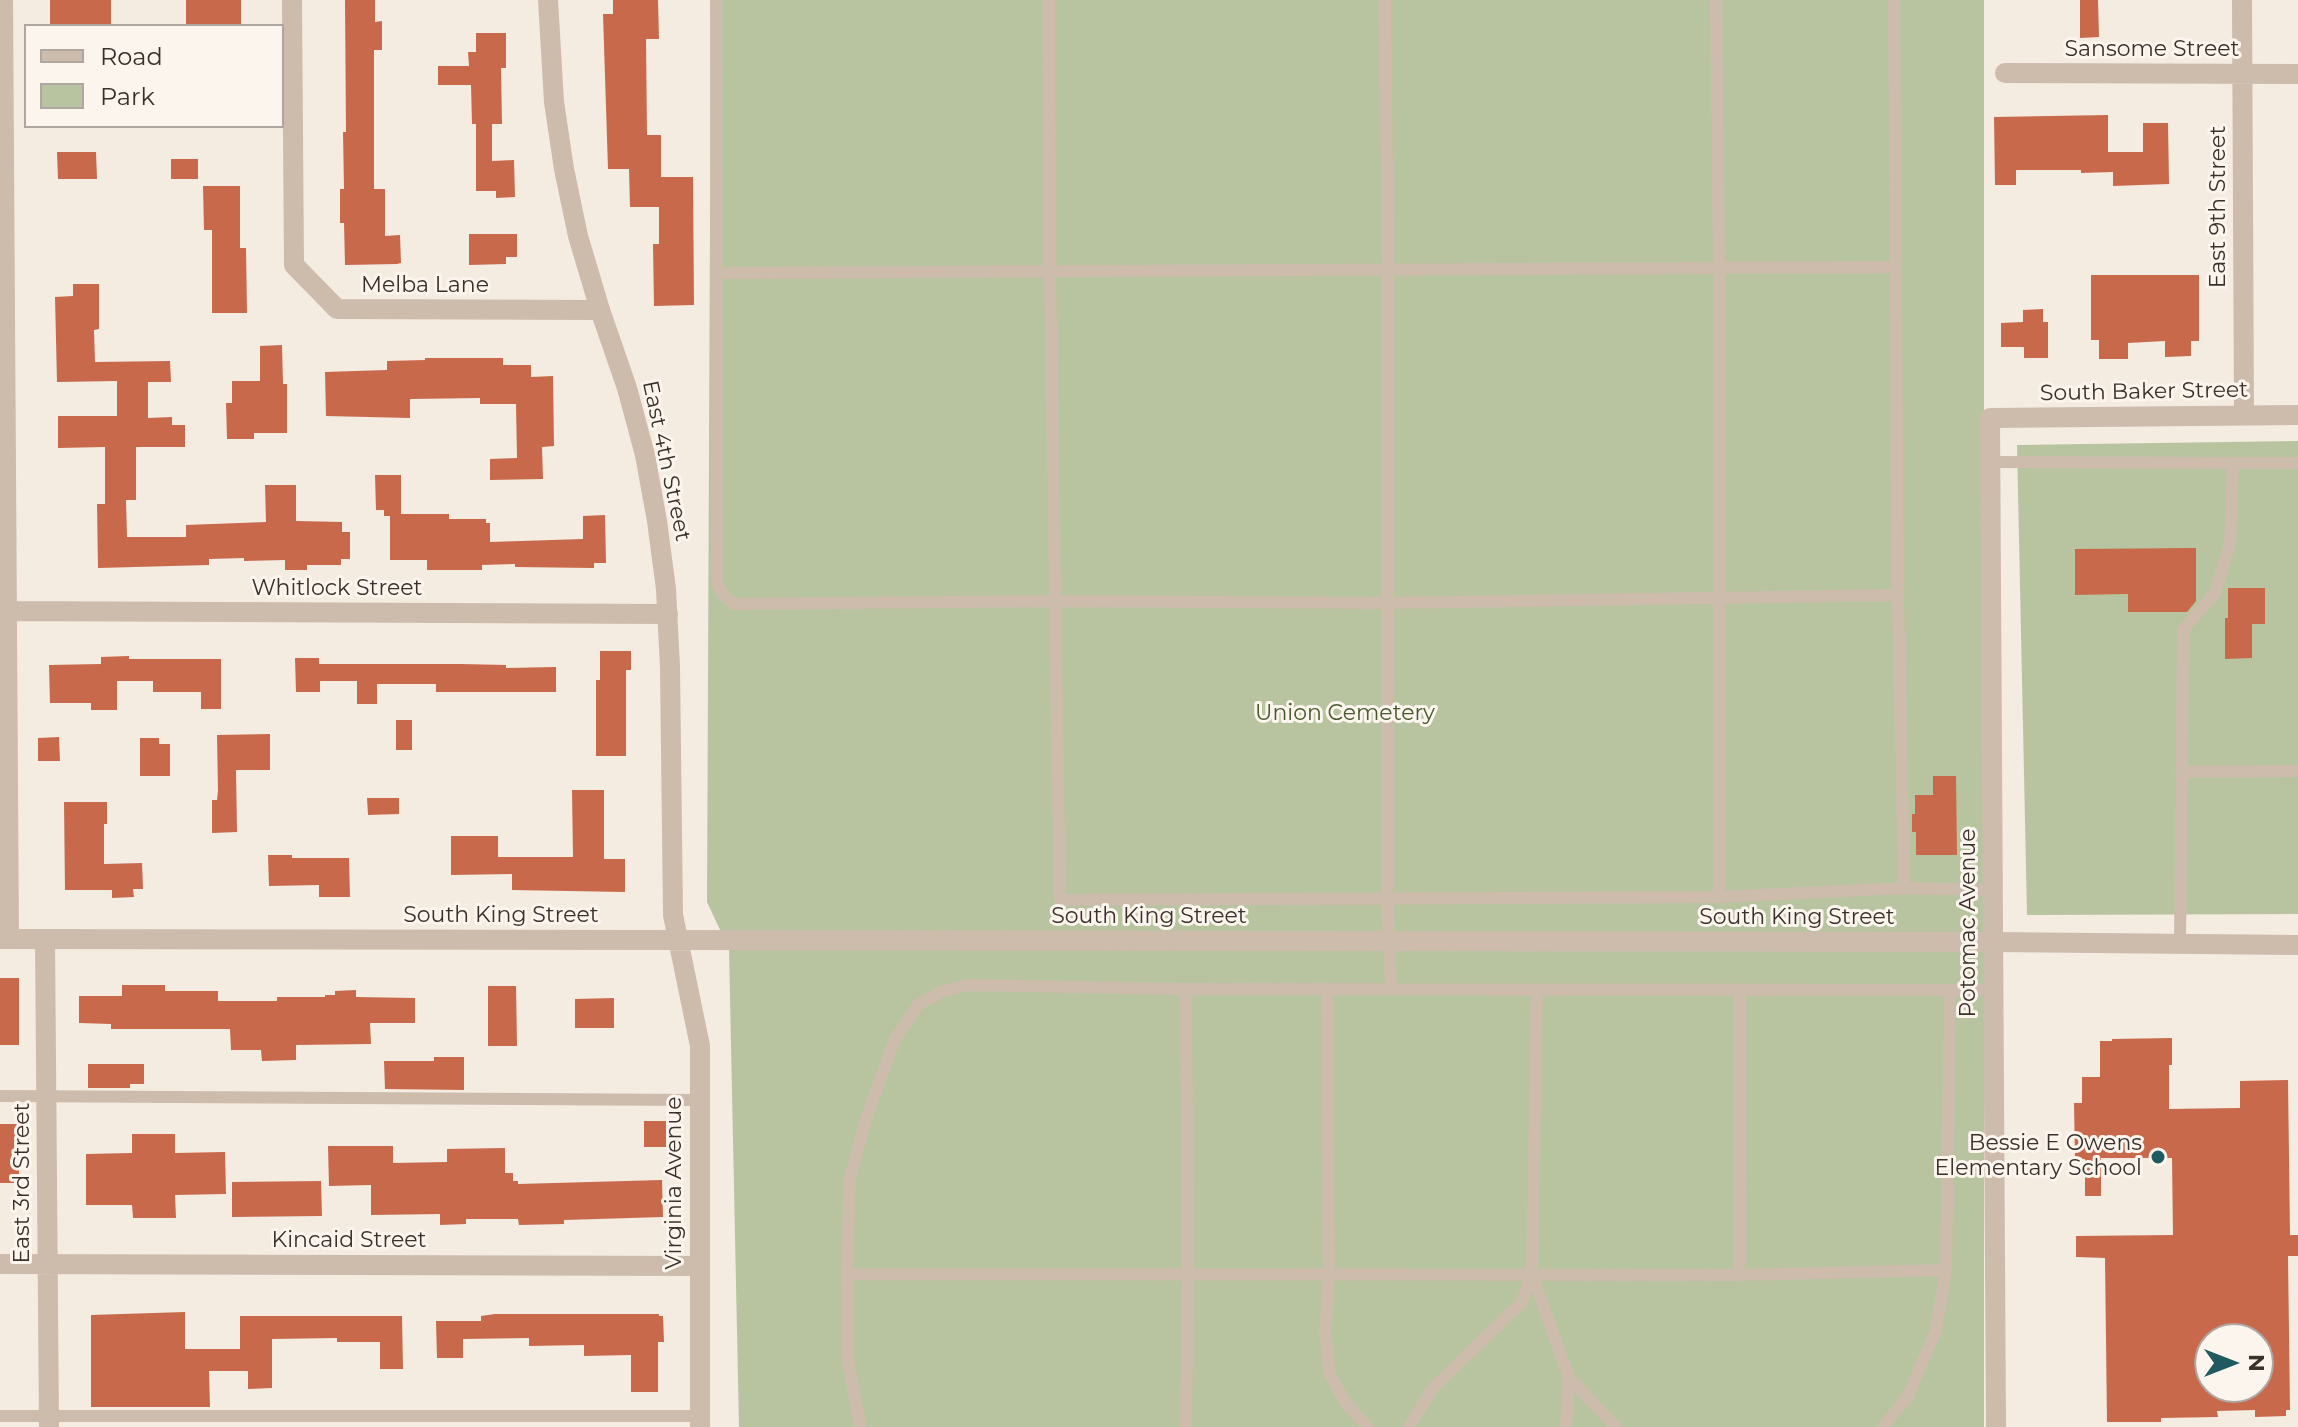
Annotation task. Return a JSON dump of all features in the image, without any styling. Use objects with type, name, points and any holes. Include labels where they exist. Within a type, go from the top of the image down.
[{"type":"street","points":[[3,0],[4,939]]},
{"type":"street","name":"Melba Lane","points":[[292,0],[294,265],[337,309],[600,310]]},
{"type":"street","name":"East 4th Street","points":[[548,0],[554,102],[578,236],[627,388],[645,455],[657,521],[668,614],[673,915],[679,941]]},
{"type":"street","name":"East 9th Street","points":[[2242,0],[2244,415]]},
{"type":"street","name":"Sansome Street","points":[[2005,73],[2298,74]]},
{"type":"street","name":"South Baker Street","points":[[1990,418],[2298,415]]},
{"type":"street","name":"Potomac Avenue","points":[[1990,418],[1998,1427]]},
{"type":"street","name":"Whitlock Street","points":[[6,611],[668,614]]},
{"type":"street","name":"South King Street","points":[[4,939],[2298,945]]},
{"type":"street","name":"East 3rd Street","points":[[45,939],[49,1422]]},
{"type":"street","name":"Virginia Avenue","points":[[679,941],[700,1046],[700,1422]]},
{"type":"street","name":"Kincaid Street","points":[[0,1264],[699,1266]]},
{"type":"lane","points":[[716,0],[717,583],[723,595],[734,604],[1054,601],[1389,603],[1898,595]]},
{"type":"lane","points":[[1049,0],[1060,900],[1719,897],[1904,888],[1993,890]]},
{"type":"lane","points":[[1385,0],[1389,603],[1387,897],[1391,989]]},
{"type":"lane","points":[[1716,0],[1719,897]]},
{"type":"lane","points":[[1894,0],[1898,595],[1904,888]]},
{"type":"lane","points":[[717,273],[1895,267]]},
{"type":"lane","points":[[1991,462],[2298,463]]},
{"type":"lane","points":[[2180,944],[2183,630],[2215,593],[2223,568],[2230,544],[2233,463]]},
{"type":"lane","points":[[2181,772],[2298,771]]},
{"type":"lane","points":[[860,1427],[848,1358],[850,1177],[867,1116],[895,1039],[919,1004],[941,992],[967,985],[1186,989],[1994,990]]},
{"type":"lane","points":[[1186,989],[1186,1427]]},
{"type":"lane","points":[[1327,989],[1329,1275],[1325,1333],[1330,1375],[1346,1403],[1367,1427]]},
{"type":"lane","points":[[1409,1427],[1432,1389],[1522,1302],[1532,1274],[1537,989]]},
{"type":"lane","points":[[1739,1275],[1740,989]]},
{"type":"lane","points":[[1883,1427],[1908,1396],[1936,1330],[1946,1270],[1950,990]]},
{"type":"lane","points":[[0,1096],[699,1100]]},
{"type":"lane","points":[[847,1274],[1739,1275],[1946,1270]]},
{"type":"lane","points":[[1532,1274],[1569,1378],[1566,1427]]},
{"type":"lane","points":[[1569,1378],[1616,1427]]},
{"type":"lane","points":[[0,1416],[49,1422],[700,1422]]},
{"type":"green space","name":"Union Cemetery","points":[[711,0],[1984,0],[1984,1427],[739,1427],[729,949],[707,902]]},
{"type":"green space","points":[[2298,441],[2298,914],[2027,915],[2017,445]]},
{"type":"building","points":[[50,0],[111,0],[111,24],[50,24]]},
{"type":"building","points":[[186,0],[241,0],[241,24],[186,24]]},
{"type":"building","points":[[345,0],[375,0],[375,22],[382,21],[382,50],[374,50],[374,189],[385,189],[385,236],[400,235],[401,263],[397,264],[345,265],[340,189],[344,189],[343,132],[346,132]]},
{"type":"building","points":[[613,0],[658,0],[659,39],[646,39],[647,135],[661,135],[661,177],[693,177],[694,305],[654,306],[653,244],[659,244],[659,207],[630,207],[629,169],[608,169],[603,14],[613,14]]},
{"type":"building","points":[[2080,0],[2098,0],[2099,37],[2080,38]]},
{"type":"building","points":[[476,33],[506,33],[506,68],[501,68],[502,124],[492,124],[492,161],[514,160],[515,197],[496,198],[496,191],[476,191],[476,124],[472,124],[471,85],[438,85],[438,66],[469,66],[468,52],[476,52]]},
{"type":"building","points":[[2108,115],[2108,152],[2143,152],[2143,123],[2168,123],[2169,184],[2113,186],[2113,172],[2016,170],[2016,185],[1995,185],[1994,117]]},
{"type":"building","points":[[57,152],[96,152],[97,179],[58,179]]},
{"type":"building","points":[[171,159],[198,159],[198,179],[171,179]]},
{"type":"building","points":[[203,186],[240,186],[240,248],[246,248],[247,313],[212,313],[212,230],[204,230]]},
{"type":"building","points":[[469,234],[517,234],[517,257],[506,257],[506,264],[469,265]]},
{"type":"building","points":[[2091,275],[2199,275],[2199,341],[2191,341],[2191,356],[2165,357],[2165,341],[2128,343],[2128,359],[2099,359],[2099,340],[2091,340]]},
{"type":"building","points":[[73,284],[99,284],[99,329],[94,330],[95,362],[170,361],[171,382],[148,382],[148,418],[172,417],[172,425],[185,425],[185,447],[136,447],[136,500],[126,500],[127,537],[186,537],[186,525],[266,522],[265,485],[296,485],[296,521],[342,522],[342,532],[350,532],[350,559],[341,559],[341,565],[307,565],[307,570],[285,570],[285,560],[244,561],[244,558],[209,559],[209,565],[98,568],[97,504],[105,504],[105,447],[58,448],[58,416],[117,416],[117,381],[57,382],[55,297],[73,296]]},
{"type":"building","points":[[2043,309],[2043,322],[2048,322],[2048,358],[2024,358],[2024,347],[2001,347],[2001,323],[2023,322],[2023,310]]},
{"type":"building","points":[[282,345],[283,384],[287,384],[287,433],[254,433],[254,439],[227,439],[226,403],[232,403],[232,381],[260,381],[260,346]]},
{"type":"building","points":[[503,358],[503,365],[531,365],[531,377],[553,376],[554,446],[542,447],[543,479],[490,480],[490,459],[517,458],[516,404],[480,404],[480,398],[410,399],[410,418],[326,416],[325,372],[387,370],[387,361]]},
{"type":"building","points":[[375,475],[401,475],[401,514],[449,514],[449,519],[486,519],[486,523],[490,523],[490,542],[583,539],[583,516],[605,515],[606,563],[594,563],[594,568],[515,567],[515,564],[482,565],[482,570],[427,570],[427,560],[390,560],[390,516],[384,516],[384,510],[376,510]]},
{"type":"building","points":[[2196,548],[2196,601],[2187,612],[2128,612],[2128,594],[2075,595],[2075,549]]},
{"type":"building","points":[[2228,588],[2265,588],[2265,624],[2252,624],[2252,658],[2225,659]]},
{"type":"building","points":[[600,651],[631,651],[631,670],[626,670],[626,756],[596,756],[596,680],[600,680]]},
{"type":"building","points":[[129,656],[129,659],[221,659],[221,709],[201,709],[201,692],[153,692],[153,681],[117,681],[117,710],[91,710],[91,703],[50,703],[49,665],[101,664],[101,657]]},
{"type":"building","points":[[295,658],[319,658],[319,664],[556,667],[556,692],[436,692],[436,684],[377,684],[377,704],[357,704],[357,681],[320,681],[320,692],[296,692]]},
{"type":"building","points":[[396,720],[412,720],[412,750],[396,750]]},
{"type":"building","points":[[270,734],[270,770],[236,770],[237,832],[212,833],[212,800],[217,800],[218,791],[217,735]]},
{"type":"building","points":[[59,737],[60,761],[38,761],[38,738]]},
{"type":"building","points":[[140,738],[159,738],[159,744],[170,744],[170,776],[140,776]]},
{"type":"building","points":[[1933,776],[1956,776],[1957,855],[1916,855],[1916,832],[1912,832],[1915,795],[1933,795]]},
{"type":"building","points":[[572,790],[604,790],[604,859],[625,859],[625,892],[512,890],[512,874],[451,875],[451,836],[498,836],[498,857],[573,857]]},
{"type":"building","points":[[367,798],[399,798],[399,814],[368,815]]},
{"type":"building","points":[[64,802],[107,802],[104,864],[142,863],[143,889],[133,889],[134,897],[112,898],[112,890],[65,890]]},
{"type":"building","points":[[268,855],[349,858],[350,897],[319,897],[319,885],[269,886]]},
{"type":"building","points":[[0,978],[19,978],[19,1045],[0,1045]]},
{"type":"building","points":[[122,985],[165,985],[165,991],[218,991],[218,1001],[277,1001],[277,997],[325,997],[335,995],[335,991],[356,990],[356,997],[415,998],[415,1023],[370,1023],[371,1044],[296,1045],[296,1060],[262,1061],[261,1050],[231,1050],[230,1029],[111,1029],[111,1024],[79,1023],[79,996],[122,996]]},
{"type":"building","points":[[488,986],[516,986],[517,1046],[488,1046]]},
{"type":"building","points":[[614,998],[614,1028],[575,1028],[575,999]]},
{"type":"building","points":[[2172,1038],[2169,1109],[2240,1108],[2240,1081],[2288,1080],[2290,1235],[2298,1235],[2298,1256],[2288,1256],[2290,1410],[2286,1410],[2286,1416],[2255,1417],[2255,1410],[2217,1411],[2218,1417],[2161,1418],[2161,1422],[2107,1422],[2105,1258],[2076,1257],[2076,1236],[2173,1235],[2172,1158],[2101,1158],[2101,1196],[2085,1196],[2085,1159],[2075,1159],[2074,1103],[2082,1103],[2082,1077],[2100,1077],[2100,1041]]},
{"type":"building","points":[[434,1057],[464,1057],[464,1090],[385,1089],[384,1061],[434,1061]]},
{"type":"building","points":[[88,1064],[144,1064],[144,1084],[130,1084],[130,1088],[88,1088]]},
{"type":"building","points":[[644,1121],[666,1121],[666,1147],[644,1147]]},
{"type":"building","points":[[0,1124],[19,1124],[19,1183],[0,1183]]},
{"type":"building","points":[[132,1134],[175,1134],[175,1153],[225,1152],[226,1194],[175,1195],[176,1218],[133,1218],[132,1205],[86,1205],[86,1154],[132,1153]]},
{"type":"building","points":[[328,1146],[393,1146],[393,1163],[447,1162],[447,1149],[505,1148],[505,1173],[513,1173],[513,1181],[518,1181],[518,1184],[662,1180],[663,1217],[564,1220],[564,1224],[519,1225],[518,1219],[466,1219],[466,1224],[440,1225],[440,1214],[371,1215],[371,1185],[329,1186]]},
{"type":"building","points":[[321,1181],[322,1216],[232,1217],[232,1182]]},
{"type":"building","points":[[185,1312],[185,1349],[240,1349],[240,1316],[402,1316],[403,1369],[380,1369],[380,1342],[337,1342],[337,1338],[272,1339],[272,1388],[248,1389],[248,1371],[209,1371],[210,1407],[91,1407],[91,1315]]},
{"type":"building","points":[[659,1314],[663,1316],[664,1342],[658,1342],[658,1392],[631,1392],[631,1355],[584,1356],[584,1345],[529,1346],[529,1338],[463,1339],[463,1358],[437,1358],[436,1321],[481,1321],[481,1316]]},
{"type":"place","name":"Bessie E Owens Elementary School","points":[[2158,1157]]}]
